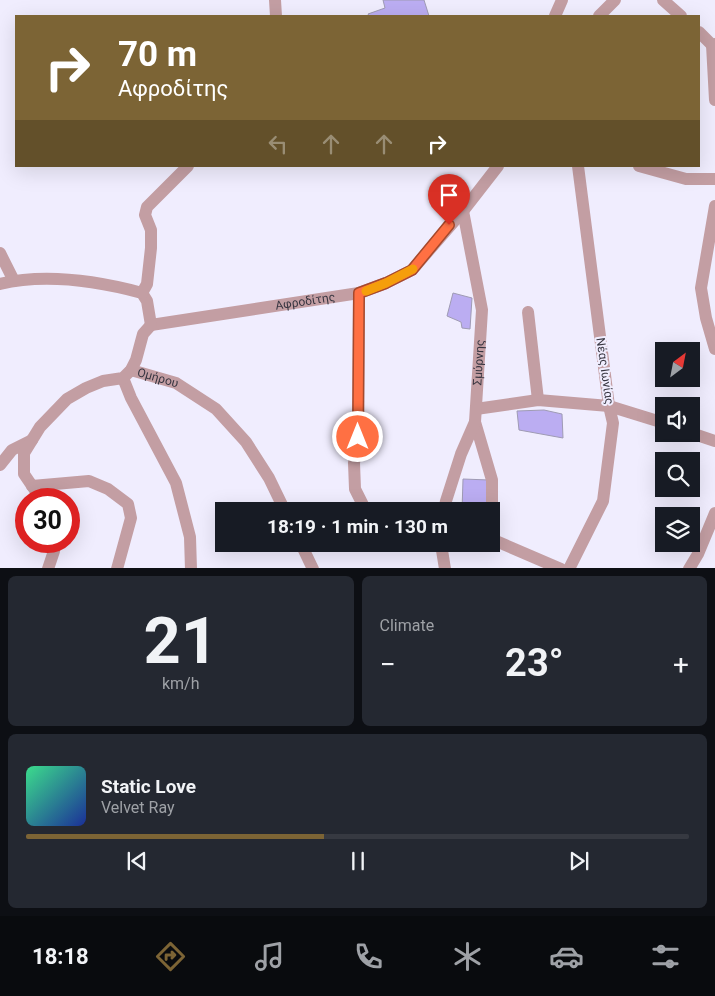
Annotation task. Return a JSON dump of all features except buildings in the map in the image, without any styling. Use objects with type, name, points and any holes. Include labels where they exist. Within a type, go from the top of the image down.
[{"type":"street","points":[[275,0],[276,15]]},
{"type":"street","points":[[555,15],[562,0]]},
{"type":"street","points":[[600,15],[615,0]]},
{"type":"street","points":[[663,0],[680,15]]},
{"type":"street","points":[[700,33],[714,44],[715,100]]},
{"type":"street","points":[[142,293],[147,284],[151,248],[151,230],[145,215],[147,207],[187,167]]},
{"type":"street","name":"Αφροδίτης","points":[[151,324],[359,293],[386,283],[412,270],[463,211],[497,167]]},
{"type":"street","name":"Νέας Ιωνίας","points":[[569,568],[603,501],[613,423],[609,406],[578,167]]},
{"type":"street","points":[[643,167],[686,178],[715,179]]},
{"type":"street","points":[[715,206],[701,288],[706,318],[715,349]]},
{"type":"street","name":"Σμύρνης","points":[[446,502],[475,422],[482,310],[463,211]]},
{"type":"street","points":[[0,254],[14,280]]},
{"type":"street","points":[[0,284],[14,280],[59,279],[100,284],[142,293]]},
{"type":"street","points":[[142,293],[151,324],[143,334],[136,360],[127,374],[131,398],[176,483],[190,537],[191,568]]},
{"type":"street","points":[[359,293],[358,437],[354,462],[356,489],[362,502]]},
{"type":"street","points":[[528,312],[538,400]]},
{"type":"street","name":"Ομήρου","points":[[32,486],[24,474],[24,453],[40,427],[67,399],[86,388],[127,374],[176,383],[216,409],[246,442],[269,478],[281,502]]},
{"type":"street","points":[[476,409],[538,400],[609,406],[655,420]]},
{"type":"street","points":[[475,422],[492,480],[492,534],[496,541],[561,568]]},
{"type":"street","points":[[700,436],[715,441]]},
{"type":"street","points":[[0,465],[6,449],[32,440]]},
{"type":"street","points":[[32,486],[89,480],[108,489],[128,504],[131,518],[118,568]]},
{"type":"street","points":[[689,568],[698,554],[715,513]]},
{"type":"street","points":[[305,552],[313,568]]},
{"type":"street","points":[[442,552],[445,568]]},
{"type":"street","points":[[48,568],[53,553]]},
{"type":"slow traffic","points":[[366,291],[413,269]]},
{"type":"route","points":[[358,437],[359,293],[386,283],[412,270],[449,225]]}]
